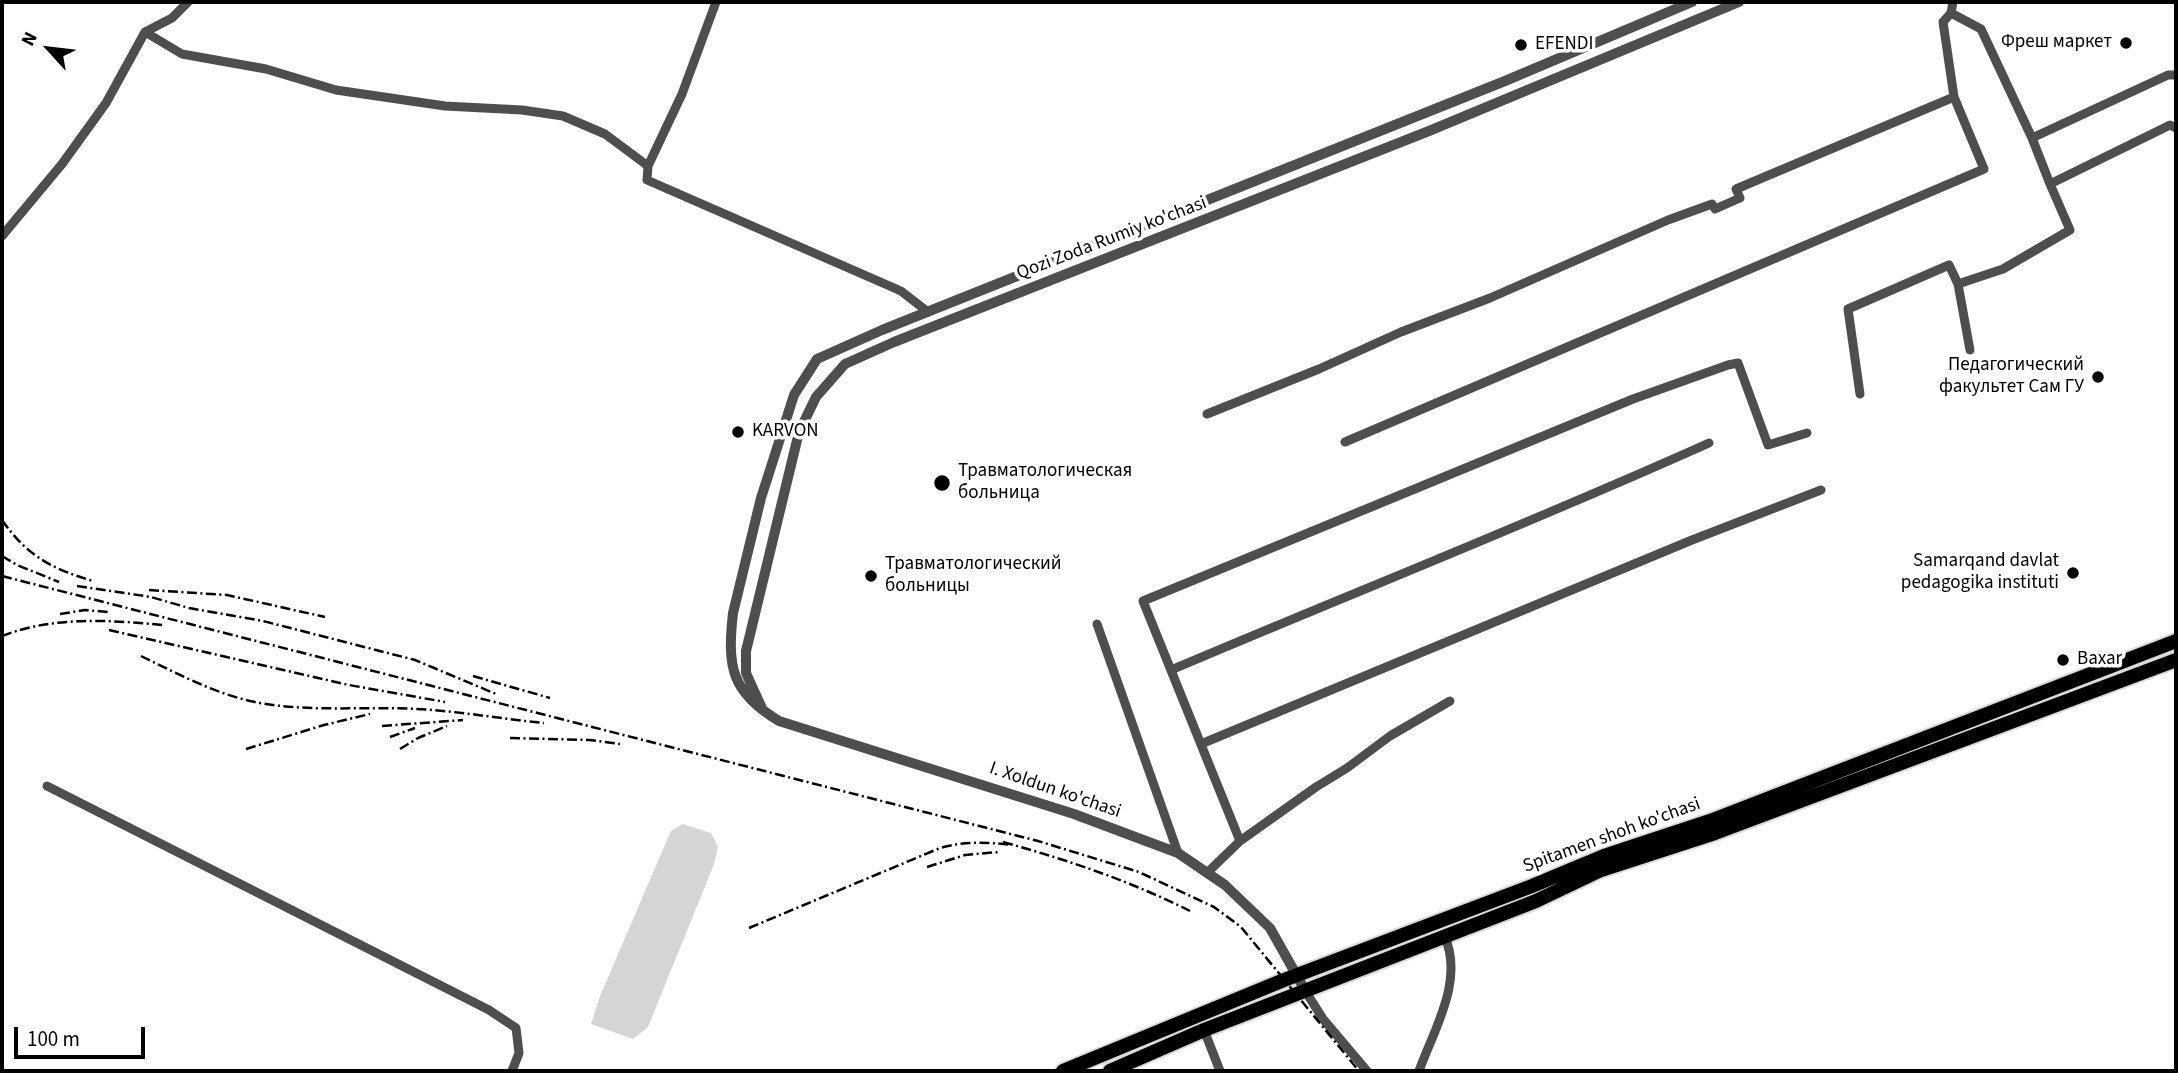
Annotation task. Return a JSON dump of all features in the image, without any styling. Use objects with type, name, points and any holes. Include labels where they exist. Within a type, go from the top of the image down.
[{"type":"main road","name":"Spitamen shoh ko'chasi","points":[[1063,1071],[1298,975],[1604,856],[1710,821],[2176,641]]},
{"type":"main road","name":"Spitamen shoh ko'chasi","points":[[1110,1071],[1204,1030],[1536,901],[1601,870],[1716,833],[2176,660]]},
{"type":"street","points":[[2,236],[62,163],[106,103],[145,32],[172,18],[188,2]]},
{"type":"street","points":[[716,2],[682,94],[648,166],[647,180],[901,291],[928,312]]},
{"type":"street","name":"Qozi Zoda Rumiy ko'chasi","points":[[744,695],[732,663],[733,613],[761,498],[794,395],[817,359],[1505,81],[1692,2]]},
{"type":"street","name":"Qozi Zoda Rumiy ko'chasi","points":[[767,714],[749,682],[746,673],[746,651],[799,432],[816,397],[845,364],[894,342],[1429,131],[1739,2]]},
{"type":"street","points":[[1345,442],[1984,169],[1954,97],[1943,22],[1951,13],[1953,2]]},
{"type":"street","points":[[1951,13],[1980,29],[2032,138],[2070,230],[2003,269],[1958,284]]},
{"type":"street","points":[[145,32],[182,54],[265,69],[335,90],[445,106],[522,110],[563,116],[605,134],[648,166]]},
{"type":"street","points":[[2032,138],[2168,75],[2176,75]]},
{"type":"street","points":[[1207,414],[1319,369],[1401,332],[1490,298],[1668,220],[1712,204],[1715,209],[1740,198],[1736,189],[1954,97]]},
{"type":"street","points":[[2050,184],[2170,125],[2176,128]]},
{"type":"street","points":[[1860,394],[1848,309],[1949,265],[1958,284],[1970,350]]},
{"type":"street","points":[[1240,841],[1143,601],[1633,399],[1728,365],[1738,363],[1768,446],[1807,433]]},
{"type":"street","points":[[1171,670],[1386,579],[1531,522],[1709,443]]},
{"type":"street","points":[[1201,744],[1692,540],[1821,490]]},
{"type":"street","points":[[1097,624],[1178,853]]},
{"type":"street","name":"I. Xoldun ko'chasi","points":[[744,695],[779,721],[1074,814],[1178,853],[1225,885],[1270,928],[1306,992]]},
{"type":"street","points":[[1208,872],[1240,841],[1390,736],[1450,701]]},
{"type":"street","points":[[47,786],[489,1010],[516,1028],[519,1054],[512,1071]]},
{"type":"street","points":[[1419,1071],[1438,1026],[1453,970],[1450,948],[1444,935]]},
{"type":"street","points":[[1306,992],[1323,1019],[1367,1071]]},
{"type":"street","points":[[1204,1030],[1220,1071]]},
{"type":"shaded area","points":[[683,824],[711,833],[718,847],[714,864],[648,1027],[633,1039],[591,1024],[600,996],[671,831]]},
{"type":"railway","points":[[2,520],[21,543],[41,560],[93,581]]},
{"type":"railway","points":[[2,556],[59,582]]},
{"type":"railway","points":[[2,576],[1038,841],[1139,872],[1214,907],[1241,927],[1359,1071]]},
{"type":"railway","points":[[77,586],[151,597],[189,608],[263,621],[415,660],[496,694]]},
{"type":"railway","points":[[149,590],[227,595],[325,617]]},
{"type":"railway","points":[[60,614],[85,610],[108,612]]},
{"type":"railway","points":[[2,636],[61,622],[102,621],[163,625]]},
{"type":"railway","points":[[109,630],[349,685],[445,702]]},
{"type":"railway","points":[[141,656],[222,693],[270,705],[432,710],[544,723]]},
{"type":"railway","points":[[473,676],[550,698]]},
{"type":"railway","points":[[246,749],[370,714]]},
{"type":"railway","points":[[382,726],[463,720]]},
{"type":"railway","points":[[400,749],[447,726]]},
{"type":"railway","points":[[390,737],[415,728]]},
{"type":"railway","points":[[510,738],[590,740],[620,744]]},
{"type":"railway","points":[[1003,842],[1098,872],[1190,911]]},
{"type":"railway","points":[[749,928],[940,848],[976,843],[1012,845]]},
{"type":"railway","points":[[927,867],[965,855],[999,852]]},
{"type":"place","name":"Фреш маркет","points":[[2126,43]]},
{"type":"place","name":"EFENDI","points":[[1521,45]]},
{"type":"place","name":"Педагогический факультет Сам ГУ","points":[[2098,377]]},
{"type":"place","name":"KARVON","points":[[738,432]]},
{"type":"place","name":"Травматологическая больница","points":[[942,483]]},
{"type":"place","name":"Samarqand davlat pedagogika instituti","points":[[2073,573]]},
{"type":"place","name":"Травматологический больницы","points":[[871,576]]},
{"type":"place","name":"Baxar","points":[[2063,660]]}]
